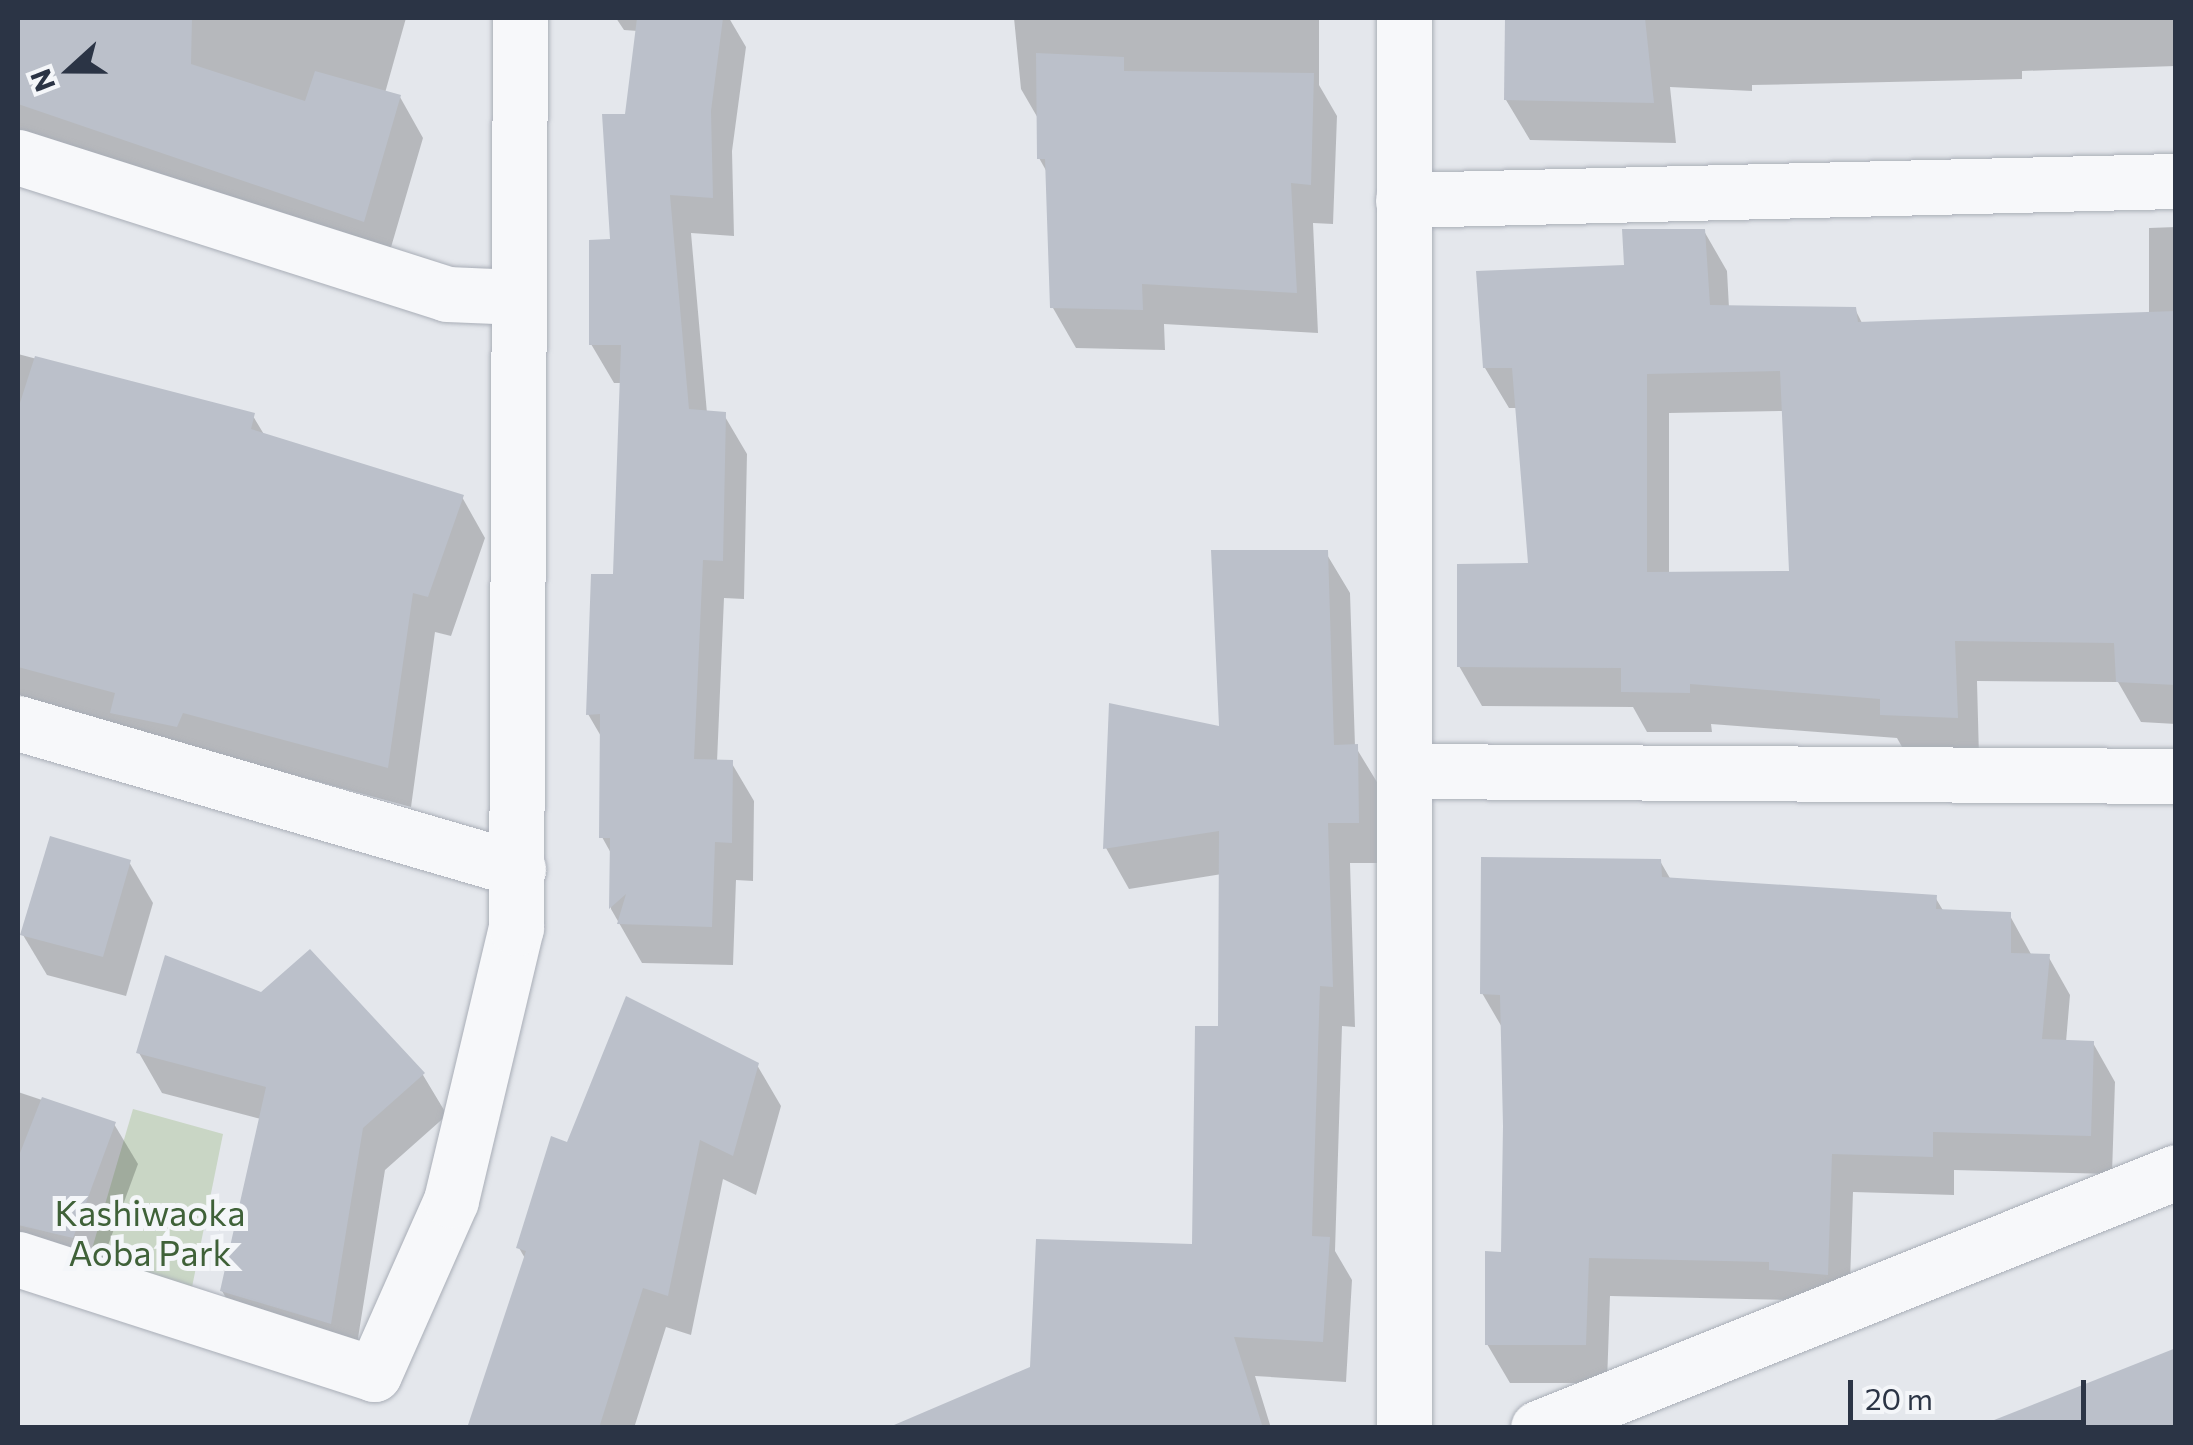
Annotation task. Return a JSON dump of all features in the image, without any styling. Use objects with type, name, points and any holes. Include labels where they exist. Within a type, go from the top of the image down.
[{"type":"street","points":[[18,1259],[374,1374],[452,1200],[516,928],[520,18]]},
{"type":"street","points":[[1404,18],[1408,771],[1404,1428]]},
{"type":"street","points":[[18,156],[447,294],[517,297]]},
{"type":"street","points":[[1403,200],[2176,181]]},
{"type":"street","points":[[18,723],[518,869]]},
{"type":"street","points":[[1408,771],[2176,776]]},
{"type":"street","points":[[1538,1428],[2176,1172]]},
{"type":"green space","name":"Kashiwaoka Aoba Park","points":[[133,1109],[223,1134],[189,1302],[84,1276]]},
{"type":"building","points":[[18,18],[192,18],[191,64],[305,101],[315,71],[401,95],[364,222],[18,104]]},
{"type":"building","points":[[637,18],[723,18],[711,111],[713,198],[670,195],[689,409],[726,412],[723,561],[703,560],[694,759],[733,760],[732,843],[715,842],[712,927],[617,924],[626,894],[609,909],[610,838],[599,838],[600,714],[586,715],[591,574],[613,574],[621,345],[589,345],[589,240],[610,239],[602,114],[625,114]]},
{"type":"building","points":[[1505,18],[1645,18],[1654,103],[1504,100]]},
{"type":"building","points":[[1036,53],[1124,57],[1124,71],[1314,73],[1311,185],[1291,183],[1297,293],[1142,284],[1143,310],[1050,308],[1045,159],[1037,159]]},
{"type":"building","points":[[1622,229],[1705,229],[1710,305],[1856,307],[1858,322],[2176,311],[2176,685],[2116,682],[2114,643],[1955,641],[1958,718],[1880,715],[1880,699],[1690,684],[1690,693],[1621,692],[1621,668],[1457,667],[1457,564],[1528,563],[1512,368],[1483,368],[1476,271],[1624,265]],"holes":[[[1780,371],[1789,571],[1647,572],[1647,374]]]},
{"type":"building","points":[[35,356],[255,413],[251,429],[464,495],[428,597],[413,593],[388,768],[183,713],[177,727],[110,713],[115,693],[18,667],[18,409]]},
{"type":"building","points":[[1211,550],[1328,550],[1334,745],[1358,744],[1359,823],[1328,823],[1333,987],[1320,986],[1312,1236],[1330,1237],[1323,1342],[1234,1337],[1263,1428],[887,1428],[1030,1367],[1036,1239],[1192,1244],[1195,1026],[1218,1026],[1219,831],[1103,849],[1109,703],[1219,726]]},
{"type":"building","points":[[50,836],[131,860],[103,957],[20,935]]},
{"type":"building","points":[[1481,857],[1661,859],[1662,877],[1937,895],[1936,909],[2011,912],[2011,953],[2050,954],[2042,1039],[2094,1041],[2091,1136],[1933,1132],[1933,1157],[1832,1154],[1828,1275],[1769,1270],[1769,1262],[1589,1258],[1586,1345],[1485,1345],[1485,1251],[1501,1252],[1503,1126],[1500,995],[1480,994]]},
{"type":"building","points":[[310,949],[425,1073],[363,1128],[331,1324],[220,1291],[266,1087],[136,1053],[165,955],[261,992]]},
{"type":"building","points":[[626,996],[759,1063],[733,1156],[700,1140],[668,1296],[643,1288],[599,1428],[467,1428],[526,1251],[516,1248],[551,1136],[567,1142]]},
{"type":"building","points":[[42,1097],[116,1122],[73,1238],[18,1225],[18,1158]]},
{"type":"building","points":[[2176,1348],[2176,1428],[1984,1428],[1984,1424]]}]
